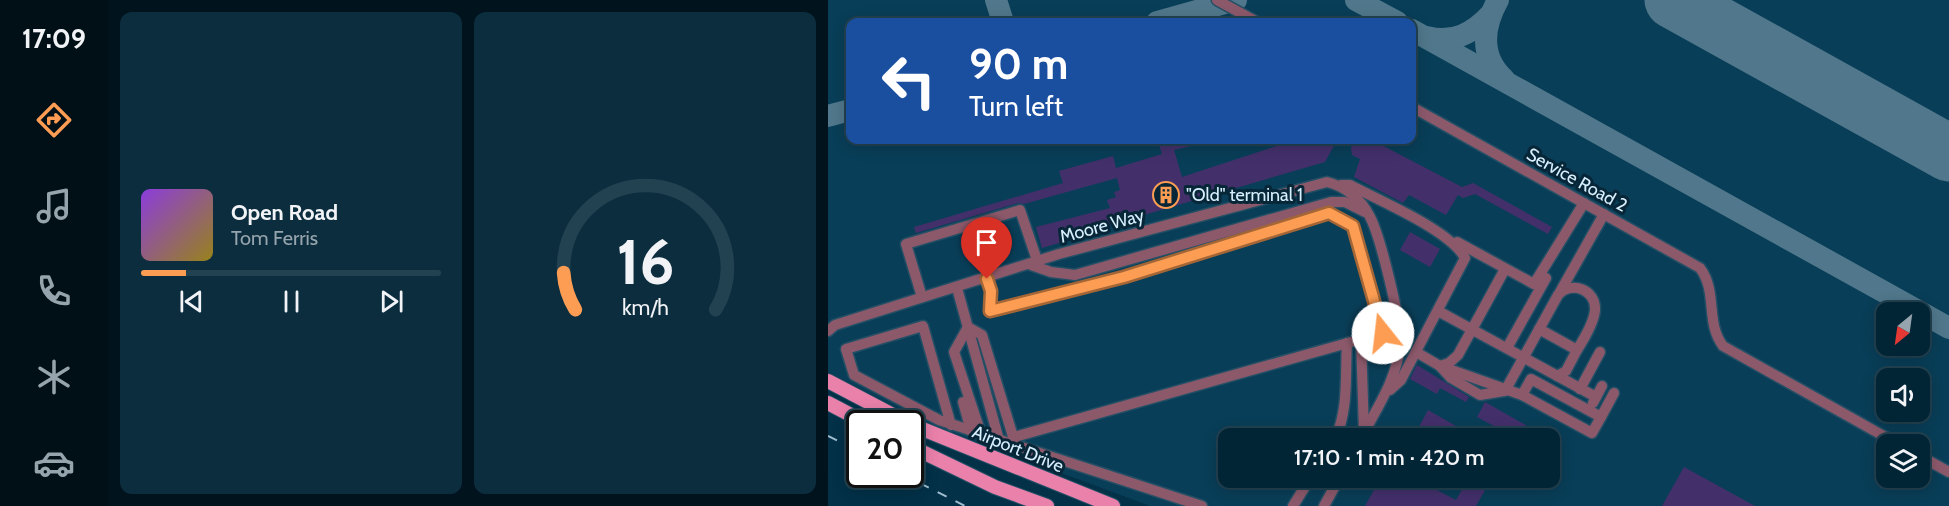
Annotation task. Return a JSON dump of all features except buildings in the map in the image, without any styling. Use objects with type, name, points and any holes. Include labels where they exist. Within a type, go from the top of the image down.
[{"type":"main road","name":"Airport Drive","points":[[828,381],[883,410]]},
{"type":"main road","points":[[828,403],[846,412]]},
{"type":"main road","name":"Airport Drive","points":[[924,430],[1113,506]]},
{"type":"main road","points":[[924,453],[996,486],[1047,506]]},
{"type":"street","points":[[1217,0],[1250,18]]},
{"type":"street","name":"Service Road 2","points":[[1416,109],[1700,268],[1708,278],[1712,294],[1713,331],[1723,346],[1880,434]]},
{"type":"street","name":"Moore Way","points":[[828,330],[835,325],[987,279],[1059,254],[1327,182],[1339,185]]},
{"type":"street","points":[[1339,185],[1350,185],[1534,284],[1557,251],[1584,203]]},
{"type":"street","points":[[1339,185],[1358,200],[1370,215],[1394,304],[1400,344],[1394,376],[1366,428]]},
{"type":"street","points":[[922,297],[906,244],[1020,210],[1031,243],[1034,264],[1064,275],[1075,275],[1331,202],[1345,202],[1370,215]]},
{"type":"street","points":[[987,279],[991,291],[990,311],[1124,277],[1329,213],[1353,226],[1383,333],[996,438]]},
{"type":"street","points":[[1505,391],[1604,214]]},
{"type":"street","points":[[1383,396],[1401,380],[1465,258],[1460,249],[1439,232]]},
{"type":"street","points":[[1507,348],[1555,262],[1557,251]]},
{"type":"street","points":[[1440,366],[1449,363],[1458,355],[1505,269]]},
{"type":"street","points":[[1557,376],[1566,371],[1594,316],[1593,299],[1588,292],[1578,287],[1569,287],[1558,295]]},
{"type":"street","points":[[957,288],[996,438]]},
{"type":"street","points":[[1438,310],[1596,397]]},
{"type":"street","points":[[951,424],[924,326],[846,349],[854,375],[951,424],[1202,506]]},
{"type":"street","points":[[968,327],[949,351],[996,438]]},
{"type":"street","points":[[1539,329],[1577,350]]},
{"type":"street","points":[[1360,339],[1362,428]]},
{"type":"street","points":[[1340,428],[1347,343]]},
{"type":"street","points":[[1416,352],[1440,366],[1451,378],[1480,395],[1505,391],[1522,395],[1592,434],[1614,393]]},
{"type":"street","points":[[1580,388],[1600,352]]},
{"type":"street","points":[[1522,395],[1531,379],[1601,417]]},
{"type":"street","points":[[1589,411],[1602,386]]},
{"type":"street","points":[[1930,462],[1949,472]]},
{"type":"street","points":[[1293,506],[1304,488]]},
{"type":"street","points":[[1324,506],[1334,488]]},
{"type":"shaded area","points":[[828,0],[1949,0],[1949,506],[1150,506],[926,423],[924,422],[924,410],[901,410],[828,372]]},
{"type":"taxiway","points":[[996,0],[1002,18]]},
{"type":"taxiway","points":[[1171,18],[1236,0]]},
{"type":"taxiway","points":[[1356,0],[1390,18]]},
{"type":"taxiway","points":[[1498,0],[1489,20],[1486,41],[1490,61],[1504,79]]},
{"type":"taxiway","points":[[1427,37],[1454,38],[1477,27],[1490,15]]},
{"type":"taxiway","points":[[1416,32],[1949,328]]},
{"type":"taxiway","points":[[828,116],[846,111]]},
{"type":"runway","points":[[1673,0],[1949,153]]},
{"type":"railway","points":[[828,436],[846,445]]},
{"type":"railway","points":[[924,485],[965,506]]},
{"type":"place","name":"\"Old\" terminal 1","points":[[1166,195]]},
{"type":"route","points":[[987,279],[991,291],[990,311],[1124,277],[1329,213],[1353,226],[1383,333]]}]
